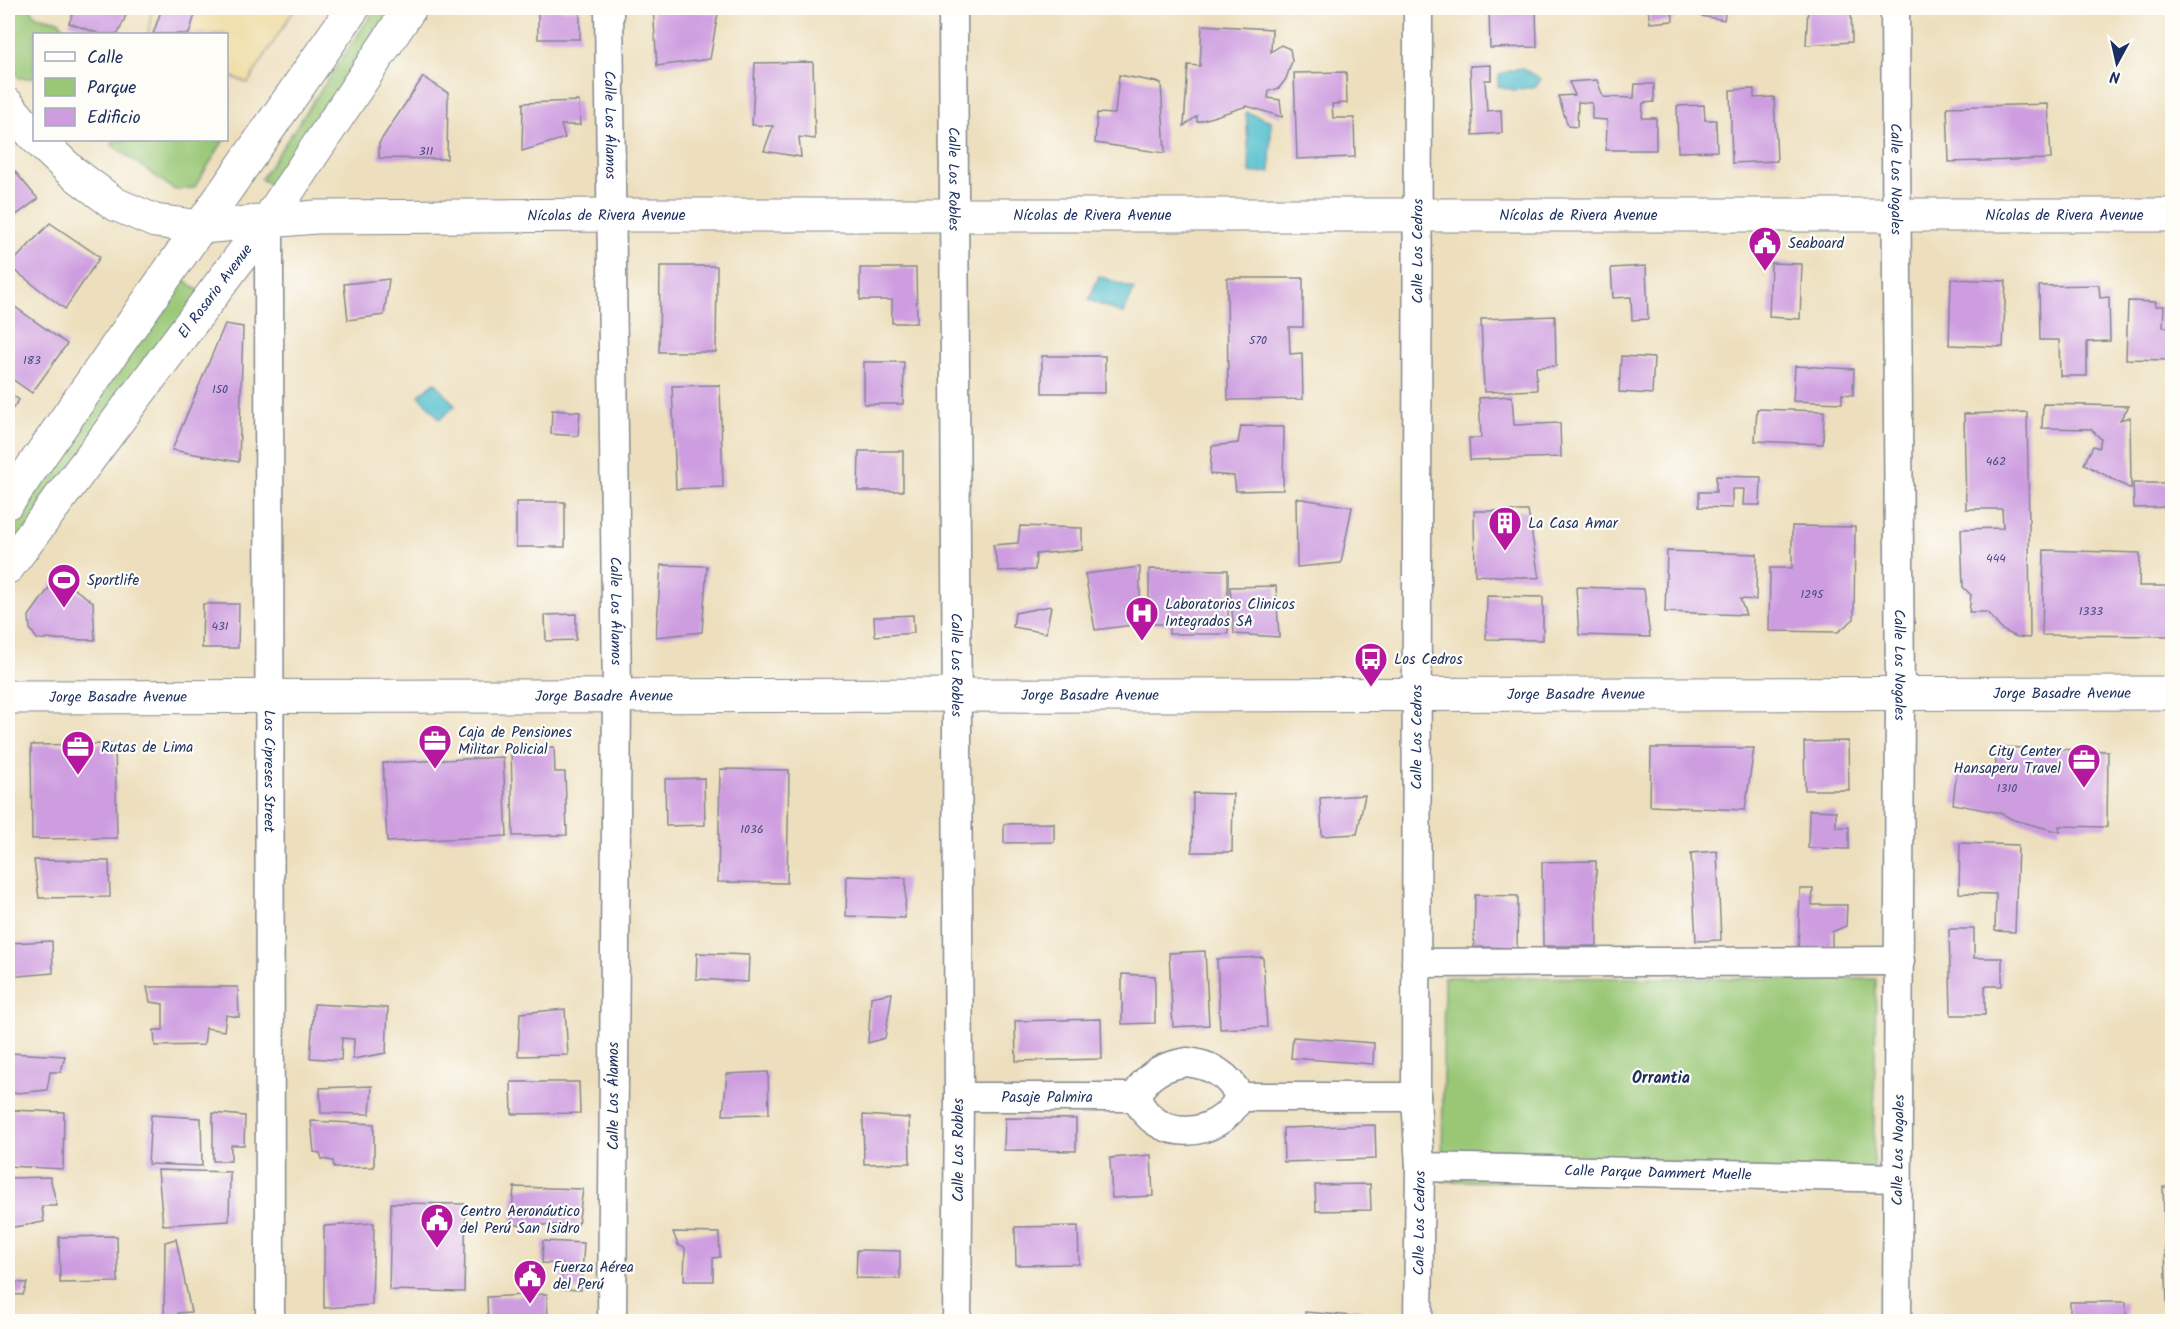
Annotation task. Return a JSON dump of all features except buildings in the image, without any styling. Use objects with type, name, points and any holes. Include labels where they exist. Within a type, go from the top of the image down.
[{"type":"street","points":[[8,502],[353,8]]},
{"type":"street","name":"El Rosario Avenue","points":[[8,567],[270,219],[410,8]]},
{"type":"street","name":"Calle Los Álamos","points":[[609,8],[616,695],[612,1322]]},
{"type":"street","name":"Calle Los Robles","points":[[953,8],[959,1097],[957,1322]]},
{"type":"street","name":"Calle Los Cedros","points":[[1418,8],[1416,963],[1416,1097],[1420,1167],[1418,1322]]},
{"type":"street","name":"Calle Los Nogales","points":[[1895,8],[1900,693],[1897,1322]]},
{"type":"street","points":[[8,105],[33,135]]},
{"type":"street","name":"Nícolas de Rivera Avenue","points":[[39,141],[71,171],[115,204],[155,221],[202,227],[270,219],[612,215],[2172,215]]},
{"type":"street","name":"Los Cipreses Street","points":[[270,219],[270,1322]]},
{"type":"street","name":"Jorge Basadre Avenue","points":[[8,697],[2172,693]]},
{"type":"street","points":[[1416,963],[1900,961]]},
{"type":"street","points":[[1187,1062],[1204,1064],[1221,1072],[1234,1086],[1240,1097],[1234,1108],[1220,1122],[1204,1130],[1186,1132],[1168,1129],[1153,1120],[1140,1107],[1136,1097],[1141,1086],[1153,1073],[1169,1065],[1187,1062]]},
{"type":"street","name":"Pasaje Palmira","points":[[959,1097],[1136,1097]]},
{"type":"street","points":[[1240,1097],[1416,1097]]},
{"type":"street","name":"Calle Parque Dammert Muelle","points":[[1420,1167],[1897,1178]]},
{"type":"green space","points":[[8,8],[30,8],[36,16],[59,21],[68,33],[33,33],[33,78],[19,78],[8,58]]},
{"type":"green space","points":[[376,8],[400,8],[277,189],[261,179]]},
{"type":"green space","points":[[114,141],[223,141],[194,188],[175,190],[112,145]]},
{"type":"green space","points":[[182,278],[203,294],[8,558],[8,514]]},
{"type":"green space","points":[[1444,977],[1876,979],[1873,1186],[1442,1181]]},
{"type":"sand","points":[[152,8],[295,8],[248,83],[228,75],[228,33],[148,33]]},
{"type":"water","points":[[1521,68],[1541,79],[1536,86],[1514,90],[1498,86],[1499,74]]},
{"type":"water","points":[[1246,112],[1271,121],[1270,172],[1250,173]]},
{"type":"water","points":[[1099,276],[1134,289],[1124,314],[1089,300]]},
{"type":"water","points":[[435,382],[455,406],[440,419],[419,395]]},
{"type":"place","name":"Seaboard","points":[[1765,272]]},
{"type":"place","name":"La Casa Amar","points":[[1505,552]]},
{"type":"place","name":"Sportlife","points":[[64,609]]},
{"type":"place","name":"Laboratorios Clinicos Integrados SA","points":[[1142,642]]},
{"type":"place","name":"Los Cedros","points":[[1371,688]]},
{"type":"place","name":"Caja de Pensiones Militar Policial","points":[[435,770]]},
{"type":"place","name":"Rutas de Lima","points":[[78,776]]},
{"type":"place","name":"City Center Hansaperu Travel","points":[[2084,789]]},
{"type":"place","name":"Centro Aeronáutico del Perú San Isidro","points":[[437,1249]]},
{"type":"place","name":"Fuerza Aérea del Perú","points":[[530,1305]]},
{"type":"district","name":"Orrantia","points":[[1661,1077]]}]
